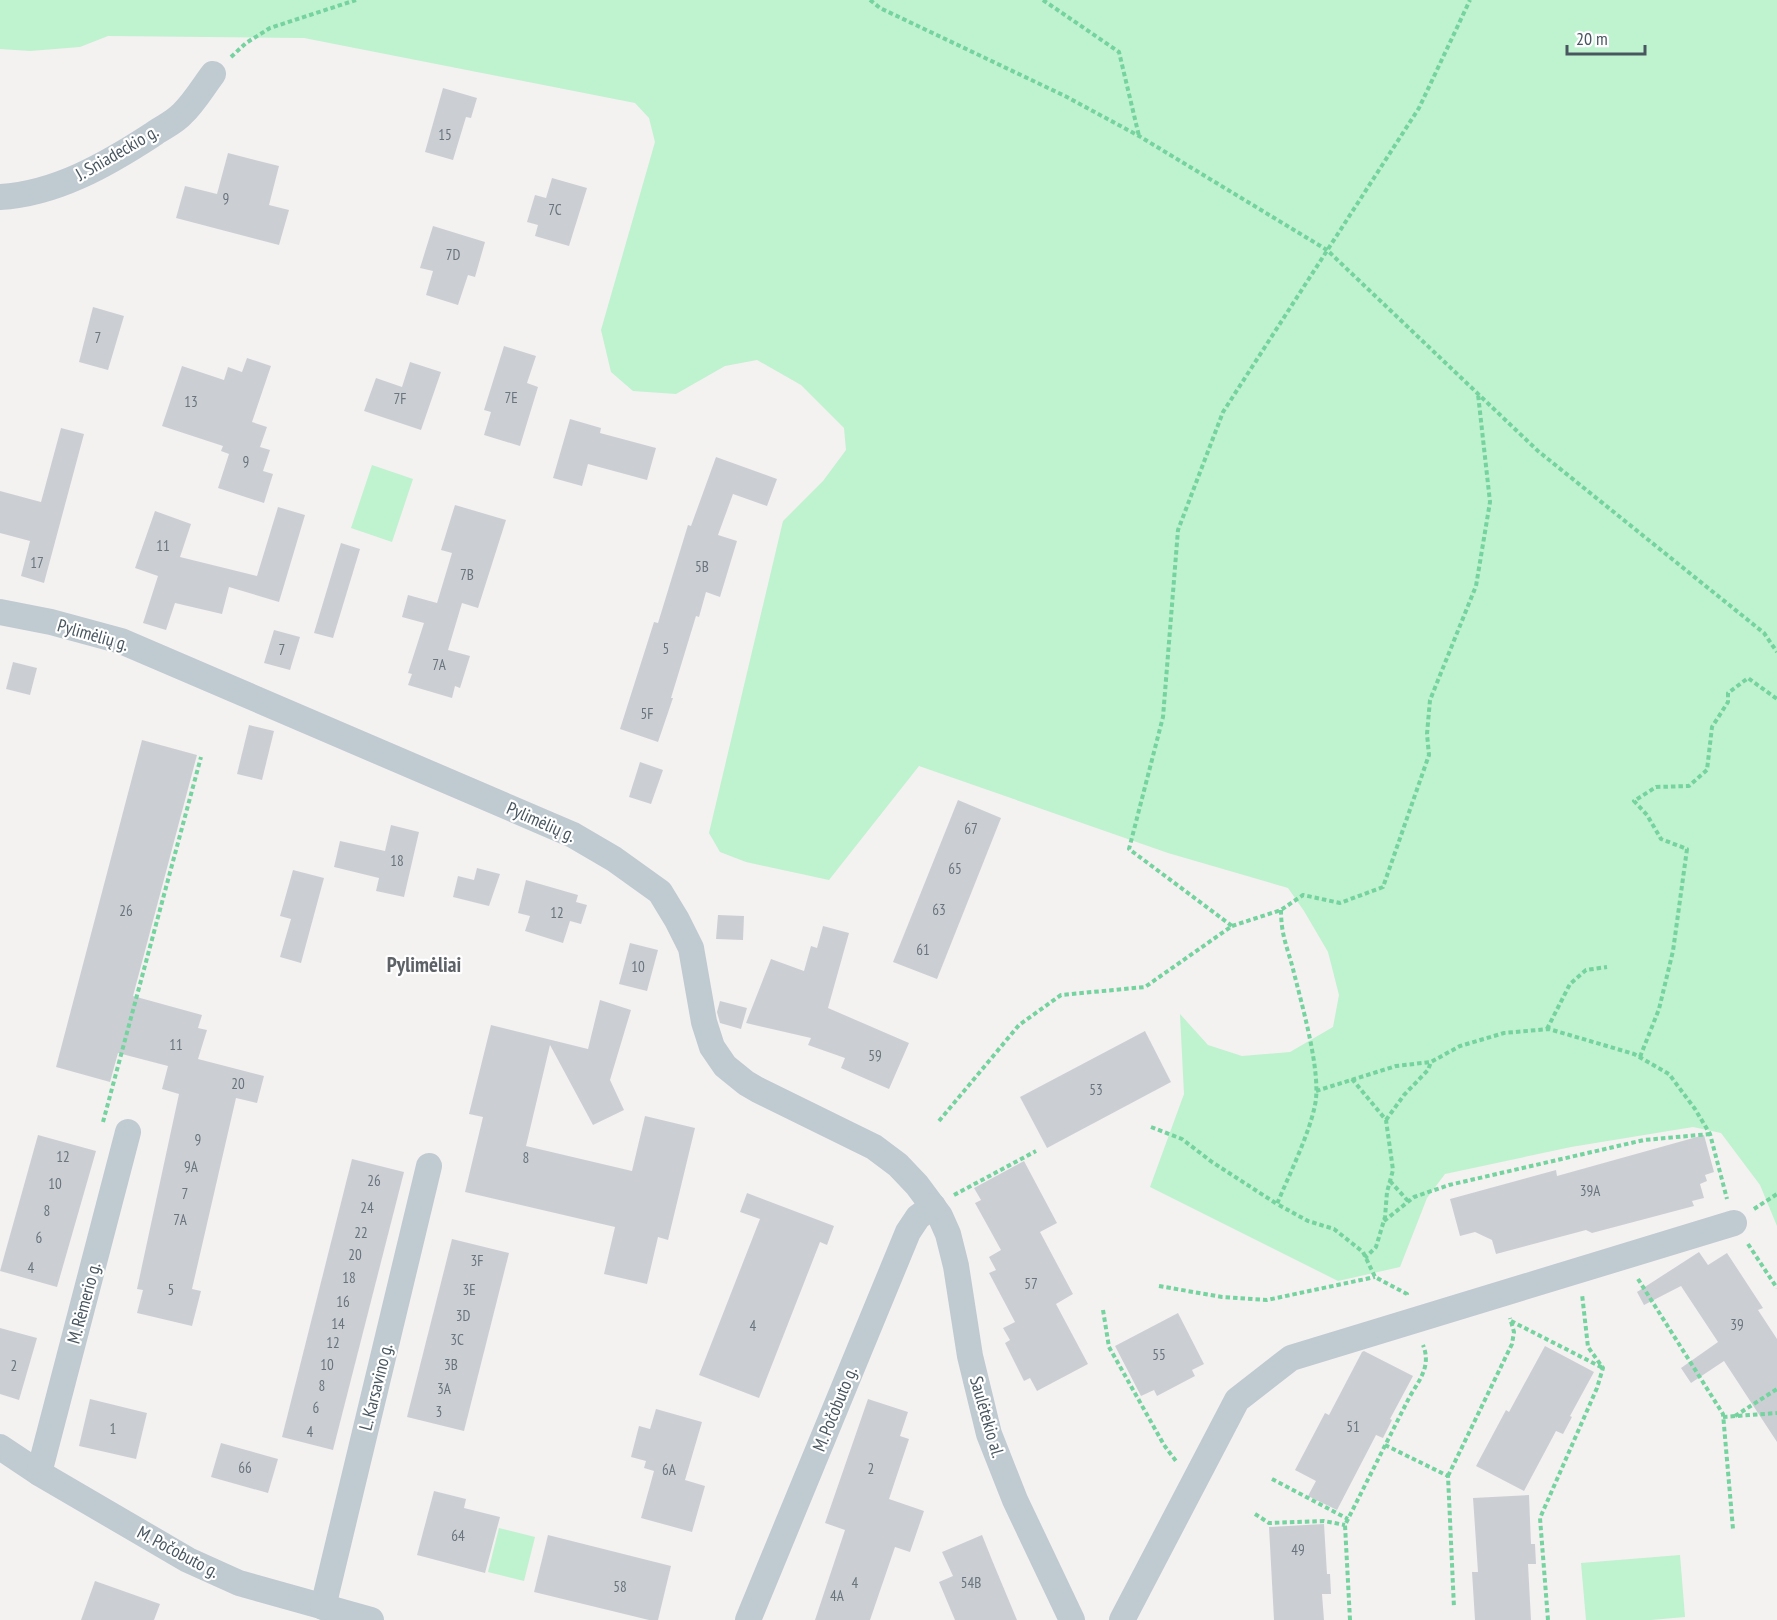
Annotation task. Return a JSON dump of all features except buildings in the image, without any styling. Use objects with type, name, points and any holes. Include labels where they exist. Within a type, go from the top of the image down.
[{"type":"street","name":"J. Sniadeckio g.","points":[[0,197],[14,197],[52,188],[87,173],[182,115],[213,74]]},
{"type":"street","name":"Pylimėlių g.","points":[[0,612],[51,622],[121,641],[573,836],[614,859],[660,892],[677,920],[691,948],[704,1022],[712,1047],[725,1066],[758,1090],[874,1147],[898,1165],[933,1206]]},
{"type":"street","name":"M. Rėmerio g.","points":[[39,1473],[128,1132]]},
{"type":"street","name":"L. Karsavino g.","points":[[323,1607],[429,1166]]},
{"type":"street","name":"M. Počobuto g.","points":[[748,1620],[908,1232],[918,1217],[933,1206]]},
{"type":"street","name":"Saulėtekio al.","points":[[933,1206],[948,1234],[956,1266],[970,1356],[989,1434],[1015,1500],[1071,1620]]},
{"type":"street","points":[[1122,1620],[1237,1400],[1291,1358],[1734,1223]]},
{"type":"street","name":"M. Počobuto g.","points":[[0,1448],[188,1560],[239,1583],[371,1620]]},
{"type":"path","points":[[213,74],[246,43],[270,28],[356,0]]},
{"type":"path","points":[[870,0],[880,8],[1055,91],[1139,136],[1327,250],[1538,451],[1764,633],[1777,652]]},
{"type":"path","points":[[1043,0],[1119,52],[1139,136]]},
{"type":"path","points":[[1232,926],[1129,849],[1163,717],[1178,530],[1223,412],[1419,108],[1470,0]]},
{"type":"path","points":[[939,1120],[1018,1025],[1061,995],[1145,987],[1232,926],[1281,910],[1303,895],[1340,903],[1383,887],[1429,755],[1427,734],[1430,700],[1476,586],[1490,502],[1478,394]]},
{"type":"path","points":[[1640,1057],[1659,1009],[1673,951],[1687,849],[1661,839],[1647,815],[1634,801],[1656,788],[1689,786],[1707,770],[1712,727],[1728,702],[1728,693],[1748,678],[1777,699]]},
{"type":"path","points":[[102,1126],[201,757]]},
{"type":"path","points":[[1277,1204],[1316,1104],[1316,1073],[1293,968],[1281,929],[1281,910]]},
{"type":"path","points":[[1547,1029],[1570,984],[1586,970],[1607,967]]},
{"type":"path","points":[[1316,1091],[1396,1066],[1431,1062],[1460,1046],[1504,1033],[1547,1029],[1634,1054],[1669,1074],[1695,1109],[1710,1134],[1734,1223],[1777,1288]]},
{"type":"path","points":[[1386,1120],[1404,1095],[1428,1070],[1431,1062]]},
{"type":"path","points":[[1352,1079],[1386,1120],[1393,1170],[1387,1192],[1384,1221],[1376,1247],[1365,1258]]},
{"type":"path","points":[[1151,1127],[1182,1139],[1277,1204],[1308,1221],[1334,1229],[1363,1252],[1375,1277],[1407,1293],[1413,1321],[1428,1357],[1422,1377],[1345,1525],[1350,1620]]},
{"type":"path","points":[[1384,1221],[1414,1197],[1449,1185],[1633,1143],[1710,1134]]},
{"type":"path","points":[[933,1206],[1036,1151]]},
{"type":"path","points":[[1390,1181],[1408,1201]]},
{"type":"path","points":[[1623,1256],[1723,1414],[1733,1529]]},
{"type":"path","points":[[1573,1272],[1582,1291],[1588,1347],[1603,1368]]},
{"type":"path","points":[[1159,1286],[1222,1296],[1267,1300],[1375,1277]]},
{"type":"path","points":[[1103,1310],[1109,1347],[1164,1445],[1193,1482]]},
{"type":"path","points":[[1511,1321],[1603,1368]]},
{"type":"path","points":[[1454,1608],[1448,1476],[1512,1344]]},
{"type":"path","points":[[1548,1620],[1540,1518],[1597,1388],[1603,1368]]},
{"type":"path","points":[[1734,1416],[1777,1389]]},
{"type":"path","points":[[1723,1417],[1777,1413]]},
{"type":"path","points":[[1385,1445],[1448,1476]]},
{"type":"path","points":[[1272,1479],[1348,1519]]},
{"type":"path","points":[[1255,1514],[1269,1523],[1324,1521],[1345,1525]]},
{"type":"green space","points":[[0,0],[1777,0],[1777,1226],[1760,1185],[1721,1133],[1693,1127],[1571,1147],[1445,1174],[1427,1198],[1400,1267],[1338,1281],[1150,1187],[1184,1094],[1180,1014],[1208,1045],[1242,1056],[1290,1052],[1333,1027],[1339,995],[1328,952],[1288,888],[1168,853],[919,766],[829,880],[746,862],[720,852],[709,833],[783,521],[823,481],[846,450],[844,428],[801,385],[757,360],[725,366],[676,394],[633,391],[611,372],[601,330],[655,142],[649,118],[635,103],[304,38],[108,36],[80,47],[30,51],[0,49]]},
{"type":"green space","points":[[372,465],[413,479],[392,542],[351,528]]},
{"type":"green space","points":[[499,1528],[535,1537],[524,1581],[488,1572]]},
{"type":"green space","points":[[1680,1555],[1685,1617],[1651,1620],[1586,1620],[1581,1563]]},
{"type":"district","name":"Pylimėliai","points":[[424,965]]}]
